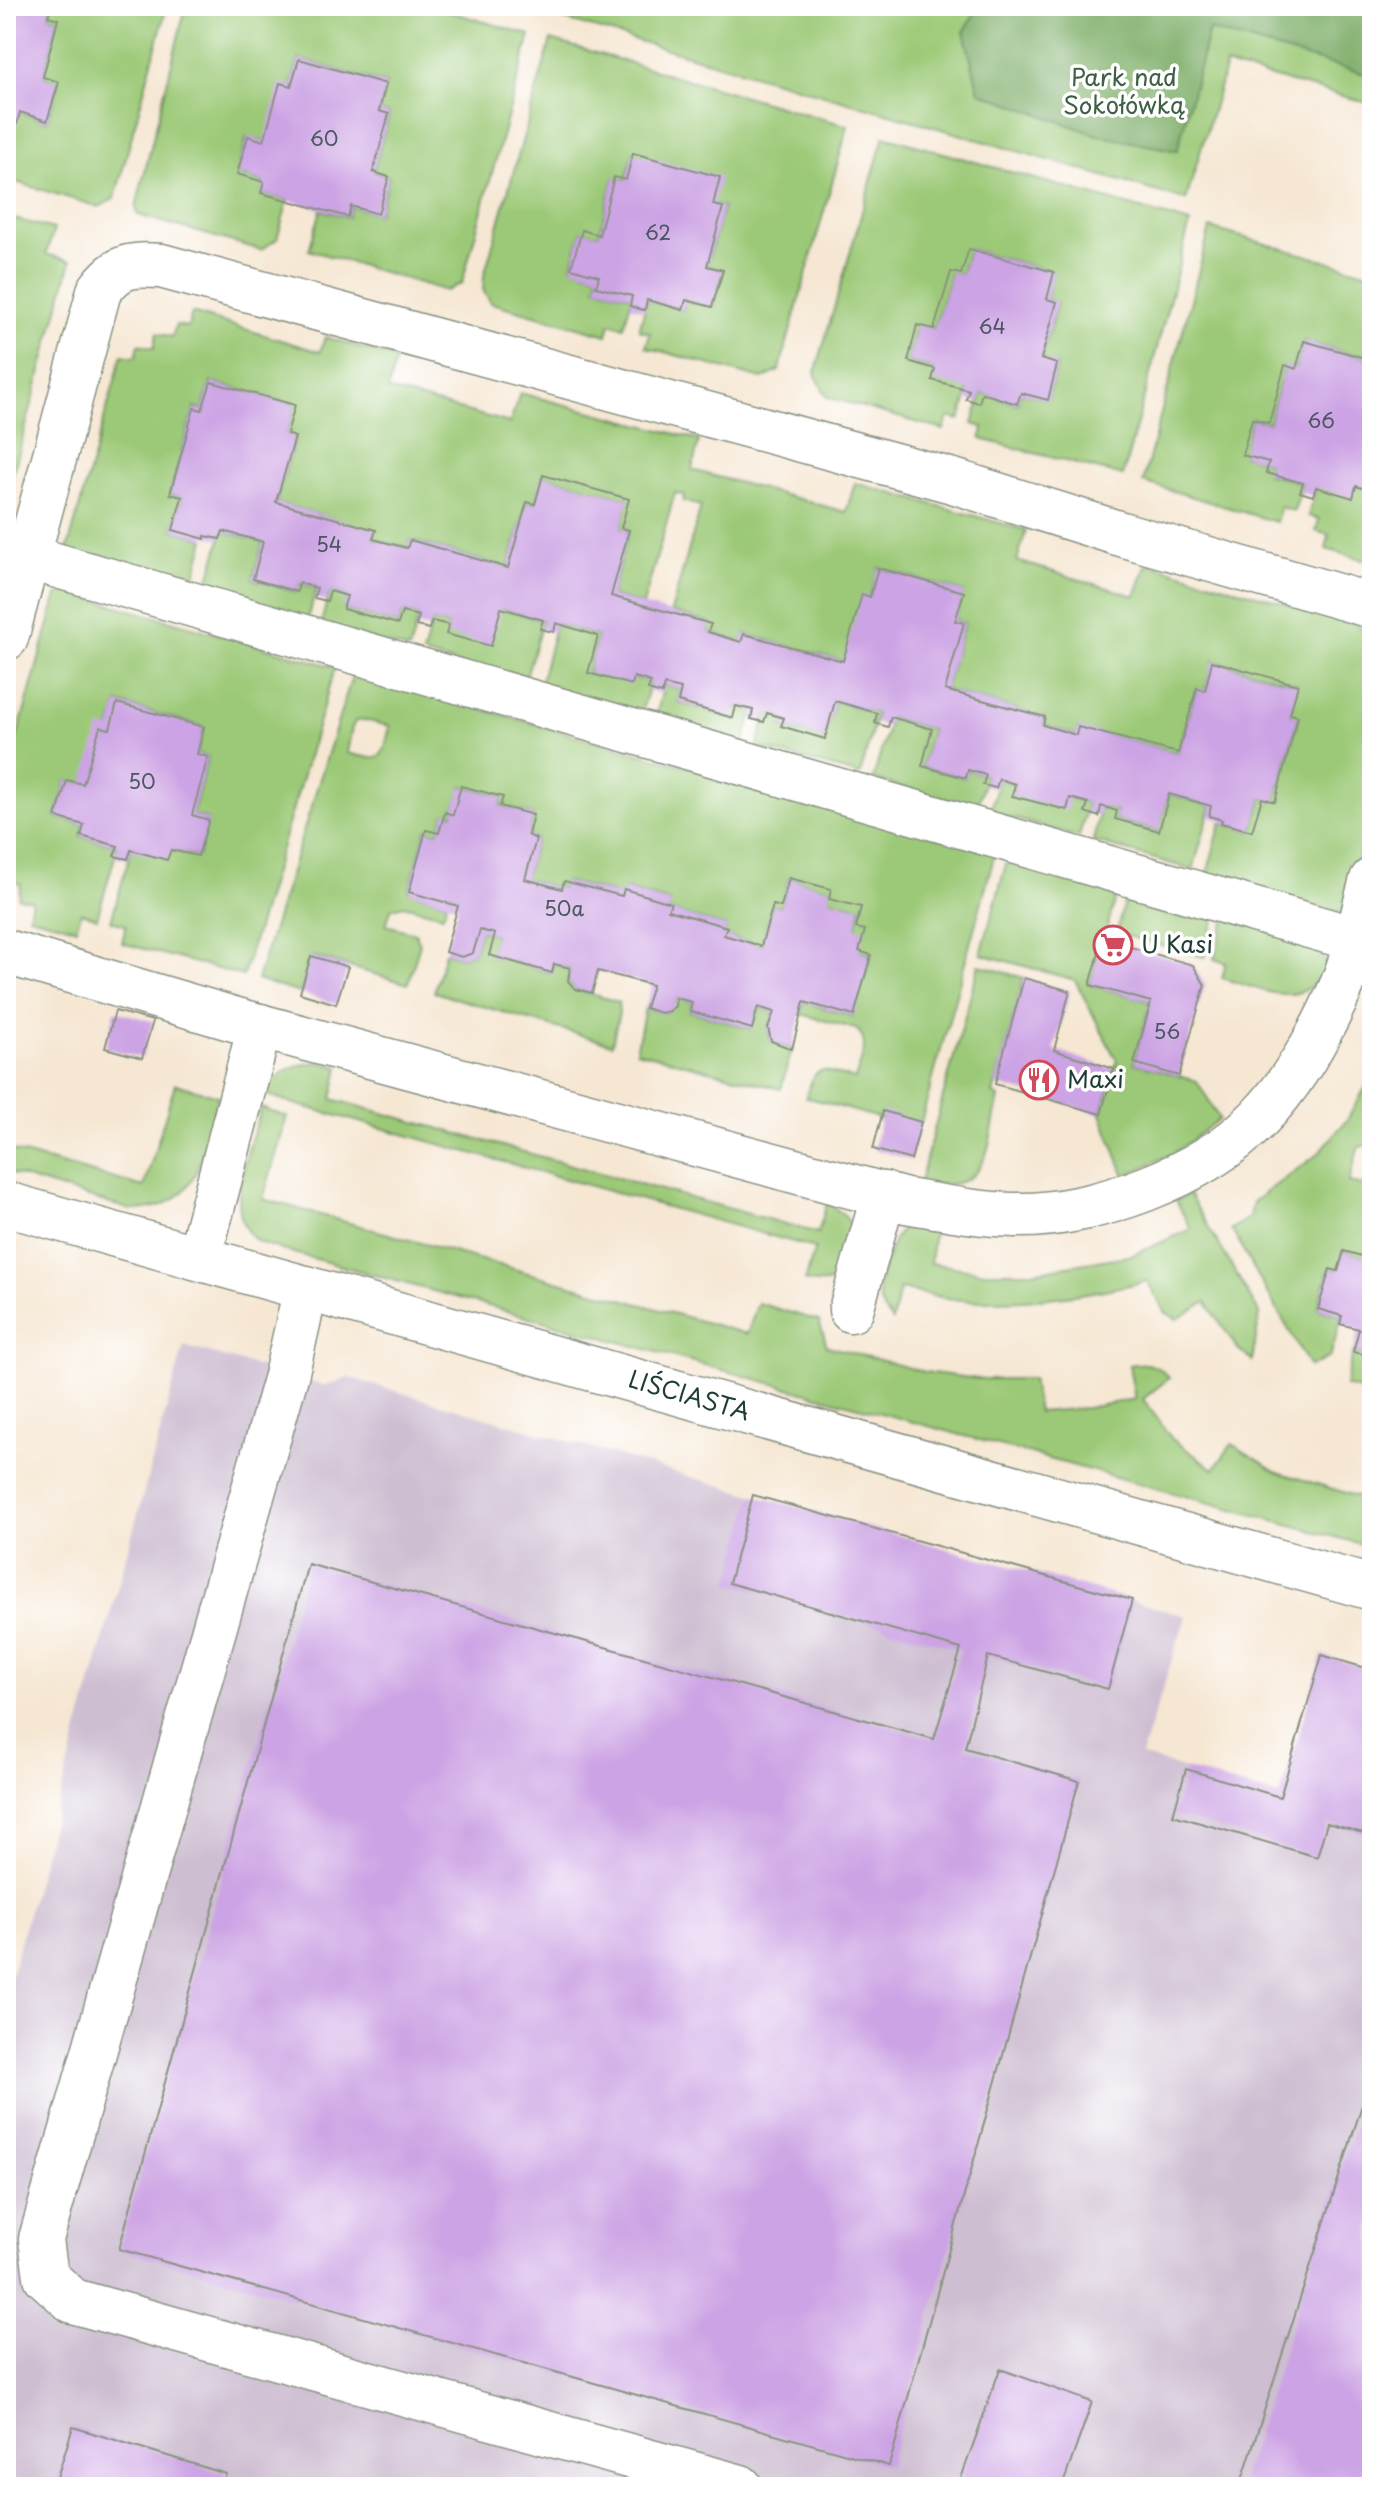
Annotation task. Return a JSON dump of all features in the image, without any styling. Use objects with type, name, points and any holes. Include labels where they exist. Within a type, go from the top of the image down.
[{"type":"street","points":[[6,638],[99,291],[110,275],[141,265],[161,266],[953,481],[1121,534],[1372,606]]},
{"type":"street","points":[[27,557],[350,647],[988,835],[1355,939]]},
{"type":"street","points":[[6,952],[260,1026],[906,1201],[977,1213],[1018,1215],[1082,1210],[1168,1180],[1214,1154],[1257,1120],[1285,1085],[1329,1015],[1344,981],[1372,880]]},
{"type":"street","points":[[199,1258],[260,1026]]},
{"type":"street","points":[[851,1310],[884,1194]]},
{"type":"street","name":"LIŚCIASTA","points":[[6,1204],[1372,1588]]},
{"type":"street","points":[[306,1288],[282,1391],[41,2239],[46,2277],[73,2301],[740,2487]]},
{"type":"shaded area","points":[[184,1346],[327,1386],[347,1377],[1186,1616],[1141,1756],[1280,1797],[1322,1655],[1372,1670],[1372,2487],[6,2487],[6,1993]]},
{"type":"green space","points":[[51,6],[167,6],[115,198],[99,207],[6,179],[6,121],[20,112],[47,121],[59,83],[43,77],[58,19],[48,16]]},
{"type":"green space","points":[[186,6],[430,6],[530,35],[462,283],[446,291],[309,250],[321,210],[348,217],[351,206],[378,214],[389,177],[373,172],[389,114],[379,111],[386,84],[299,59],[291,86],[264,141],[247,137],[237,174],[264,182],[262,193],[288,200],[277,239],[261,250],[138,215],[136,207]]},
{"type":"green space","name":"Park nad Sokołówką","points":[[518,6],[1372,6],[1372,104],[1226,65],[1186,200]]},
{"type":"green space","points":[[979,6],[1372,6],[1372,76],[1209,30],[1177,151],[1097,135],[979,92],[964,32]]},
{"type":"green space","points":[[551,40],[848,126],[779,371],[762,379],[646,347],[650,333],[639,330],[647,300],[683,310],[686,300],[713,306],[723,270],[707,266],[723,207],[713,205],[633,153],[626,180],[614,178],[599,235],[582,231],[571,267],[599,276],[596,287],[632,296],[624,327],[610,323],[607,335],[491,303],[483,290],[484,276]]},
{"type":"green space","points":[[884,136],[1190,223],[1123,476],[981,439],[983,427],[973,424],[982,393],[1017,404],[1021,393],[1048,399],[1057,365],[1041,359],[1057,303],[1047,299],[1053,272],[969,249],[961,274],[951,273],[934,329],[917,326],[908,361],[935,369],[969,390],[960,420],[948,417],[944,430],[827,397],[815,374]]},
{"type":"green space","points":[[6,217],[54,229],[46,254],[71,261],[8,492]]},
{"type":"green space","points":[[1210,228],[1372,274],[1372,360],[1304,341],[1296,369],[1285,366],[1269,423],[1252,419],[1243,455],[1269,462],[1267,474],[1303,483],[1294,511],[1280,507],[1276,522],[1143,482]]},
{"type":"green space","points":[[192,313],[320,352],[325,337],[396,358],[388,390],[510,423],[520,393],[699,440],[692,470],[846,512],[855,483],[1026,530],[1017,561],[1135,596],[1147,563],[1356,624],[1372,636],[1372,810],[1342,914],[1207,874],[1221,823],[1252,831],[1262,798],[1275,801],[1298,717],[1290,714],[1297,684],[1213,661],[1205,691],[1196,689],[1178,753],[1078,728],[1076,735],[1043,725],[1044,717],[945,690],[964,623],[955,621],[963,592],[879,568],[843,661],[745,634],[741,642],[708,632],[710,623],[671,612],[701,506],[683,501],[684,495],[675,493],[643,605],[611,596],[629,530],[621,528],[628,499],[543,475],[535,504],[527,502],[508,568],[410,540],[407,548],[373,539],[375,531],[276,502],[295,438],[287,434],[294,405],[211,382],[202,410],[194,408],[170,494],[182,497],[173,530],[205,539],[195,576],[180,572],[176,586],[66,555],[122,355],[136,357],[139,344],[154,348],[157,333],[172,337],[176,325],[188,327]]},
{"type":"green space","points":[[1356,486],[1372,491],[1372,562],[1326,549],[1329,535],[1316,531],[1319,519],[1308,516],[1316,487]]},
{"type":"green space","points":[[223,531],[263,542],[253,579],[296,592],[299,583],[317,588],[306,623],[205,593]]},
{"type":"green space","points":[[330,591],[347,596],[344,609],[398,624],[402,612],[419,616],[409,650],[320,626]]},
{"type":"green space","points":[[67,592],[335,667],[243,976],[122,943],[126,925],[111,921],[131,850],[171,850],[198,856],[208,820],[192,815],[208,757],[197,754],[204,727],[118,703],[110,729],[83,784],[67,781],[56,817],[84,825],[81,836],[118,846],[97,918],[81,912],[76,928],[29,916],[32,900],[18,898],[21,884],[7,880],[11,865],[6,863],[6,777],[57,595]]},
{"type":"green space","points":[[501,608],[543,620],[524,683],[423,654],[432,621],[449,625],[447,633]]},
{"type":"green space","points":[[556,623],[598,636],[588,673],[634,677],[651,682],[640,716],[539,687]]},
{"type":"green space","points":[[353,673],[995,853],[921,1122],[882,1119],[806,1097],[818,1072],[855,1079],[862,1059],[863,1040],[856,1029],[801,1014],[804,1002],[853,1016],[871,955],[859,951],[856,928],[861,907],[829,899],[830,889],[789,878],[781,907],[773,905],[761,946],[724,935],[726,927],[668,910],[670,902],[625,889],[622,896],[565,881],[562,889],[525,879],[536,839],[528,835],[533,815],[500,806],[503,797],[462,786],[453,815],[445,813],[439,833],[426,830],[409,891],[447,903],[443,915],[403,905],[391,909],[386,925],[415,933],[420,943],[408,984],[312,956],[300,993],[257,980]],"holes":[[[356,721],[390,726],[385,747],[379,756],[347,753]]]},
{"type":"green space","points":[[664,685],[681,689],[678,702],[732,718],[736,706],[753,710],[744,744],[655,720]]},
{"type":"green space","points":[[835,701],[877,713],[860,775],[757,747],[767,713],[784,718],[782,727],[825,738]]},
{"type":"green space","points":[[891,717],[932,729],[922,766],[965,778],[968,770],[986,775],[977,808],[873,779]]},
{"type":"green space","points":[[999,779],[1015,784],[1012,796],[1070,798],[1088,803],[1079,837],[990,812]]},
{"type":"green space","points":[[1169,794],[1211,806],[1193,870],[1093,841],[1101,806],[1117,811],[1115,819],[1158,831]]},
{"type":"green space","points":[[1008,857],[1119,887],[1090,985],[1151,1002],[1134,1063],[1197,1081],[1219,1119],[1176,1152],[1125,1176],[1101,1114],[1117,1061],[1075,980],[981,954]]},
{"type":"green space","points":[[1128,888],[1216,914],[1204,957],[1116,933]]},
{"type":"green space","points":[[1226,916],[1313,941],[1327,964],[1307,989],[1295,993],[1267,992],[1222,978],[1226,963],[1214,959]]},
{"type":"green space","points":[[480,930],[495,934],[490,955],[551,973],[554,964],[570,968],[568,981],[575,989],[618,1002],[619,1013],[612,1044],[434,992],[445,952],[462,957],[473,953]]},
{"type":"green space","points":[[979,965],[1024,978],[993,1094],[999,1097],[987,1151],[973,1176],[960,1182],[943,1184],[920,1181]]},
{"type":"green space","points":[[676,998],[692,1002],[690,1011],[751,1029],[758,1007],[774,1012],[768,1029],[771,1041],[792,1049],[781,1089],[636,1051],[645,1008],[668,1011]]},
{"type":"green space","points":[[318,1062],[339,1067],[332,1099],[818,1233],[827,1203],[850,1225],[852,1240],[846,1265],[830,1282],[805,1281],[815,1248],[265,1094],[287,1070]]},
{"type":"green space","points":[[1372,1076],[1372,1147],[1365,1145],[1358,1148],[1349,1182],[1361,1186],[1368,1183],[1372,1171],[1372,1259],[1344,1251],[1338,1271],[1329,1269],[1318,1309],[1342,1316],[1330,1357],[1310,1367],[1231,1229],[1250,1217],[1253,1202],[1318,1154],[1347,1120]]},
{"type":"green space","points":[[175,1084],[218,1096],[195,1174],[186,1189],[172,1200],[154,1208],[131,1210],[6,1172],[6,1149],[144,1187]]},
{"type":"green space","points":[[261,1108],[287,1117],[263,1199],[747,1334],[758,1303],[819,1321],[827,1346],[925,1372],[978,1379],[1032,1379],[1038,1412],[1087,1408],[1135,1399],[1129,1365],[1156,1367],[1169,1378],[1143,1399],[1172,1439],[1214,1469],[1232,1444],[1278,1472],[1372,1501],[1372,1547],[261,1243],[246,1228],[240,1213],[239,1196],[246,1158]]},
{"type":"green space","points":[[1189,1194],[1260,1314],[1252,1361],[1238,1349],[1206,1302],[1177,1319],[1165,1312],[1147,1281],[1064,1296],[1001,1301],[960,1300],[900,1289],[892,1321],[880,1302],[880,1283],[886,1261],[898,1233],[903,1229],[934,1232],[930,1263],[984,1272],[1032,1272],[1133,1255],[1191,1229],[1176,1200]]},
{"type":"green space","points":[[1353,1352],[1372,1356],[1372,1393],[1345,1386]]},
{"type":"building","points":[[6,6],[51,6],[48,16],[58,19],[43,77],[59,82],[47,121],[20,112],[17,124],[6,121]]},
{"type":"building","points":[[299,59],[386,84],[379,111],[389,114],[373,172],[389,177],[378,214],[351,206],[348,217],[261,193],[264,182],[237,174],[248,136],[264,141],[280,83],[291,86]]},
{"type":"building","points":[[633,153],[720,177],[713,205],[723,207],[707,266],[723,270],[712,307],[686,300],[683,310],[647,300],[645,310],[639,309],[630,306],[632,296],[596,287],[599,276],[571,268],[582,230],[599,235],[614,177],[626,180]]},
{"type":"building","points":[[969,249],[1054,272],[1047,299],[1057,302],[1041,359],[1057,364],[1048,400],[1021,393],[1017,404],[982,393],[979,403],[966,399],[969,390],[932,380],[935,369],[908,361],[917,325],[934,329],[951,272],[961,274]]},
{"type":"building","points":[[1304,341],[1372,360],[1372,491],[1356,486],[1353,498],[1316,487],[1313,496],[1300,492],[1303,483],[1266,473],[1269,462],[1242,455],[1252,419],[1269,423],[1285,365],[1296,369]]},
{"type":"building","points":[[211,382],[295,405],[287,434],[295,437],[276,502],[376,530],[373,539],[407,548],[410,540],[508,568],[527,502],[535,504],[543,475],[629,499],[621,528],[629,530],[611,596],[711,624],[708,632],[741,642],[744,634],[843,661],[862,594],[870,597],[878,568],[964,592],[955,621],[964,623],[945,690],[1045,717],[1043,725],[1076,735],[1078,727],[1178,753],[1197,688],[1205,691],[1212,661],[1298,685],[1290,714],[1298,716],[1275,802],[1262,798],[1252,831],[1221,823],[1222,820],[1209,816],[1211,806],[1169,794],[1159,831],[1115,819],[1117,811],[1101,806],[1099,817],[1085,812],[1088,803],[1070,798],[1067,810],[1012,796],[1015,784],[999,779],[996,788],[983,785],[986,775],[968,770],[966,778],[922,766],[932,729],[891,717],[888,727],[875,723],[877,713],[835,701],[825,739],[781,726],[784,718],[767,713],[764,722],[751,719],[753,710],[736,706],[733,718],[678,702],[681,689],[664,685],[662,694],[648,690],[651,682],[634,677],[632,685],[588,673],[598,636],[556,623],[554,632],[540,629],[543,620],[501,608],[491,646],[446,634],[449,625],[432,621],[429,629],[416,626],[419,616],[402,612],[398,624],[343,609],[347,596],[330,591],[327,601],[314,598],[317,588],[299,583],[297,592],[253,579],[263,542],[223,531],[220,539],[205,536],[205,539],[173,530],[182,497],[170,494],[194,408],[202,410]]},
{"type":"building","points":[[117,703],[204,727],[197,754],[208,757],[192,815],[209,820],[198,856],[171,850],[167,860],[131,850],[128,859],[114,856],[118,846],[81,836],[84,825],[56,817],[67,780],[83,784],[100,727],[110,729]]},
{"type":"building","points":[[461,786],[503,797],[500,806],[533,815],[528,835],[536,839],[525,879],[562,889],[564,881],[622,896],[624,889],[671,903],[668,910],[727,927],[724,935],[761,946],[773,905],[781,907],[789,878],[831,889],[829,899],[861,907],[856,928],[865,930],[859,951],[871,955],[854,1016],[804,1002],[792,1049],[771,1041],[768,1028],[774,1012],[758,1007],[752,1029],[690,1011],[692,1002],[676,998],[675,1006],[670,1011],[661,1013],[645,1008],[652,985],[598,971],[592,993],[575,989],[568,981],[570,968],[554,964],[552,973],[489,955],[495,934],[480,930],[473,953],[462,957],[445,952],[458,906],[409,892],[426,830],[439,833],[445,812],[453,815]]},
{"type":"building","points":[[1103,939],[1193,965],[1205,985],[1179,1076],[1134,1063],[1151,1002],[1090,985]]},
{"type":"building","points":[[311,956],[348,967],[336,1004],[300,993]]},
{"type":"building","points":[[1024,978],[1070,991],[1054,1050],[1114,1069],[1101,1114],[995,1084]]},
{"type":"building","points":[[115,1011],[153,1021],[142,1058],[105,1048]]},
{"type":"building","points":[[883,1111],[921,1122],[911,1160],[873,1149]]},
{"type":"building","points":[[1344,1251],[1372,1259],[1372,1356],[1353,1352],[1359,1329],[1340,1324],[1342,1316],[1318,1309],[1330,1269],[1338,1271]]},
{"type":"building","points":[[753,1495],[1132,1600],[1108,1689],[988,1656],[965,1748],[1079,1781],[889,2466],[119,2249],[308,1564],[934,1739],[961,1649],[729,1583]]},
{"type":"building","points":[[1322,1655],[1372,1670],[1372,1804],[1363,1833],[1327,1823],[1317,1857],[1173,1815],[1186,1769],[1280,1797]]},
{"type":"building","points":[[1371,2077],[1372,2487],[1265,2487],[1242,2480]]},
{"type":"building","points":[[1000,2369],[1092,2402],[1062,2487],[958,2487]]},
{"type":"building","points":[[73,2427],[226,2474],[222,2487],[54,2487]]},
{"type":"place","name":"U Kasi","points":[[1113,945]]},
{"type":"place","name":"Maxi","points":[[1039,1080]]}]
